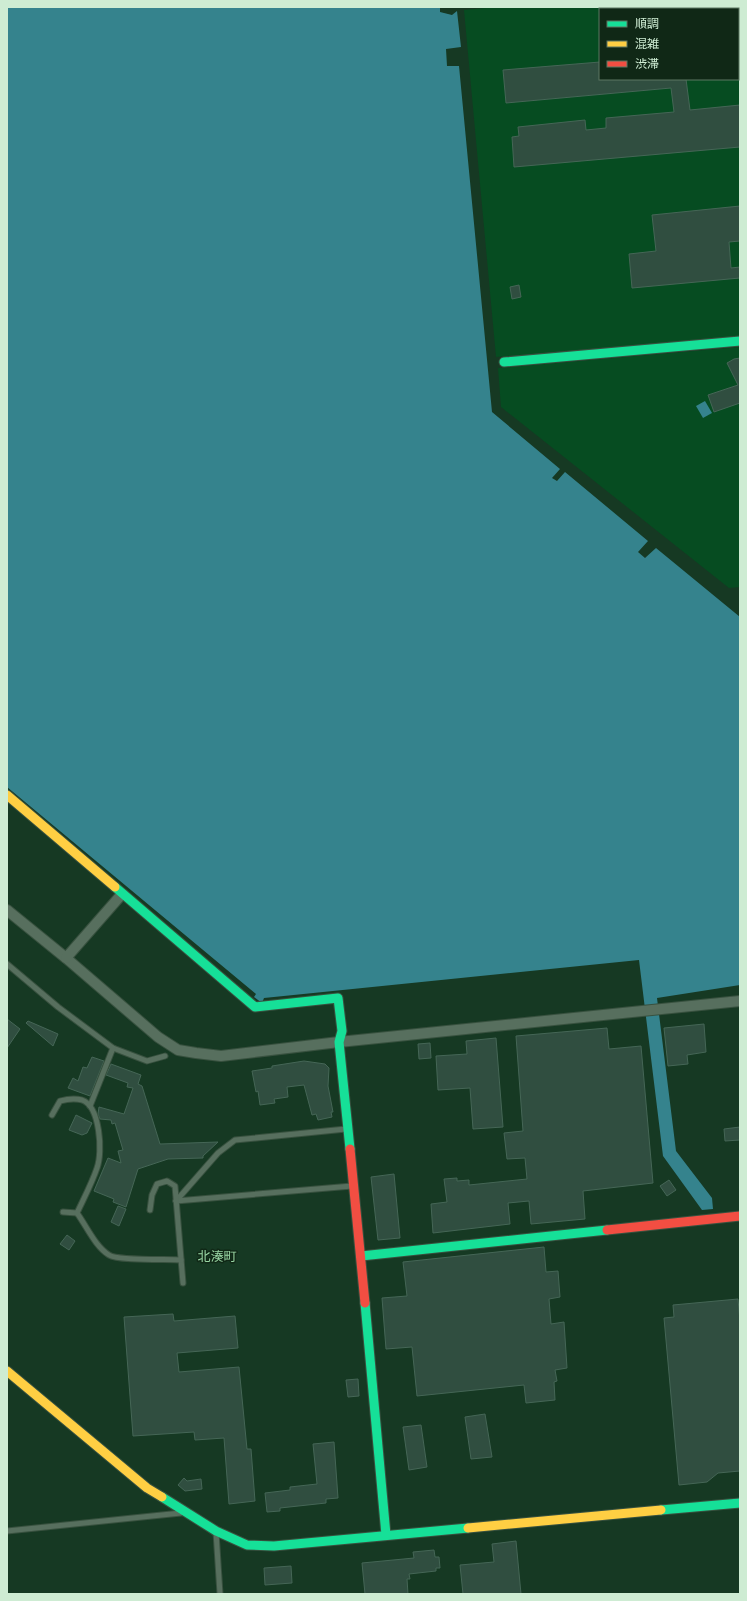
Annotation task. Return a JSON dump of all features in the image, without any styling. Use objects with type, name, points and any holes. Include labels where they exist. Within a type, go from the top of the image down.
[{"type":"street","points":[[504,362],[740,341]]},
{"type":"street","points":[[7,795],[255,1007],[338,998],[342,1031],[339,1042],[362,1256],[386,1535]]},
{"type":"street","points":[[66,958],[122,894]]},
{"type":"street","points":[[7,910],[66,958],[158,1037],[178,1050],[221,1056],[339,1042],[740,1001]]},
{"type":"street","points":[[362,1256],[740,1216]]},
{"type":"street","points":[[7,1371],[147,1488],[216,1531],[247,1545],[274,1546],[740,1503]]},
{"type":"lane","points":[[7,964],[58,1008],[113,1048],[147,1061],[165,1056]]},
{"type":"lane","points":[[90,1106],[113,1048]]},
{"type":"lane","points":[[52,1115],[60,1101],[71,1098],[82,1100],[90,1106],[97,1124],[101,1142],[98,1167],[77,1213]]},
{"type":"lane","points":[[176,1201],[218,1153],[235,1140],[348,1129]]},
{"type":"lane","points":[[150,1210],[152,1196],[157,1184],[167,1181],[174,1186],[183,1283]]},
{"type":"lane","points":[[176,1201],[354,1186]]},
{"type":"lane","points":[[63,1212],[77,1213]]},
{"type":"lane","points":[[77,1213],[98,1245],[110,1256],[130,1259],[181,1260]]},
{"type":"lane","points":[[7,1531],[186,1512]]},
{"type":"lane","points":[[216,1531],[220,1594]]},
{"type":"shaded area","points":[[496,7],[740,7],[740,336],[496,357],[464,10]]},
{"type":"shaded area","points":[[740,347],[740,587],[729,588],[501,407],[498,368]]},
{"type":"water","points":[[7,7],[440,7],[440,12],[452,15],[457,11],[461,47],[446,49],[447,66],[459,66],[492,412],[560,469],[552,478],[557,481],[565,472],[648,541],[638,552],[645,558],[656,548],[740,617],[740,985],[657,998],[676,1151],[712,1198],[713,1209],[702,1210],[663,1156],[639,960],[264,998],[262,1003],[254,997],[256,994],[7,787]]},
{"type":"water","points":[[705,401],[712,413],[703,418],[696,406]]},
{"type":"building","points":[[599,62],[599,80],[686,80],[690,110],[740,105],[740,147],[514,167],[512,137],[519,136],[518,127],[585,120],[586,130],[606,128],[606,118],[674,112],[671,88],[506,103],[503,70]]},
{"type":"building","points":[[740,206],[740,241],[729,242],[731,268],[740,267],[740,278],[632,288],[629,254],[656,251],[652,215]]},
{"type":"building","points":[[519,285],[521,297],[512,299],[510,287]]},
{"type":"building","points":[[740,358],[740,403],[714,412],[708,395],[738,385],[727,363],[734,359]]},
{"type":"building","points":[[7,1019],[20,1029],[7,1048]]},
{"type":"building","points":[[28,1021],[58,1034],[53,1046],[26,1023]]},
{"type":"building","points":[[704,1024],[706,1052],[687,1055],[688,1064],[668,1066],[664,1028]]},
{"type":"building","points":[[607,1028],[609,1049],[641,1046],[653,1183],[583,1191],[585,1219],[531,1224],[529,1201],[508,1203],[510,1224],[433,1233],[431,1204],[447,1202],[444,1179],[457,1178],[457,1181],[469,1180],[469,1185],[527,1179],[525,1158],[507,1159],[504,1133],[523,1131],[516,1036]]},
{"type":"building","points":[[496,1038],[503,1127],[473,1129],[470,1088],[438,1090],[436,1056],[467,1054],[466,1041]]},
{"type":"building","points":[[430,1043],[431,1058],[419,1059],[418,1044]]},
{"type":"building","points":[[92,1057],[104,1061],[90,1096],[68,1088],[73,1078],[78,1081],[83,1067],[87,1068]]},
{"type":"building","points":[[304,1061],[325,1064],[329,1068],[328,1086],[333,1112],[331,1112],[332,1117],[318,1120],[316,1114],[312,1115],[304,1085],[287,1087],[288,1097],[274,1099],[275,1103],[260,1105],[258,1091],[256,1092],[252,1071]]},
{"type":"building","points":[[111,1064],[141,1075],[138,1084],[142,1086],[160,1144],[218,1142],[203,1156],[203,1158],[168,1159],[138,1169],[126,1207],[113,1202],[114,1199],[94,1191],[108,1158],[121,1163],[118,1151],[123,1150],[115,1123],[112,1124],[111,1120],[100,1119],[98,1114],[99,1107],[124,1114],[133,1088],[127,1087],[128,1083],[106,1075]]},
{"type":"building","points":[[76,1115],[92,1123],[87,1133],[82,1135],[69,1130]]},
{"type":"building","points":[[740,1127],[740,1140],[725,1141],[724,1129]]},
{"type":"building","points":[[394,1174],[400,1238],[378,1240],[371,1177]]},
{"type":"building","points":[[669,1180],[676,1190],[667,1196],[660,1186]]},
{"type":"building","points":[[118,1206],[126,1209],[119,1226],[111,1222]]},
{"type":"building","points":[[67,1235],[75,1241],[69,1250],[60,1244]]},
{"type":"building","points":[[544,1247],[546,1272],[558,1271],[560,1297],[549,1299],[551,1324],[564,1322],[567,1368],[555,1370],[557,1381],[554,1382],[555,1400],[526,1403],[524,1385],[417,1396],[412,1347],[386,1349],[382,1298],[407,1296],[403,1262]]},
{"type":"building","points":[[738,1299],[740,1321],[740,1471],[718,1473],[707,1482],[679,1485],[664,1318],[674,1317],[673,1305]]},
{"type":"building","points":[[173,1314],[174,1321],[235,1316],[238,1348],[177,1353],[179,1372],[239,1367],[247,1449],[251,1449],[255,1501],[229,1504],[224,1438],[195,1440],[194,1432],[133,1436],[124,1317]]},
{"type":"building","points":[[358,1379],[359,1396],[348,1397],[346,1380]]},
{"type":"building","points":[[485,1414],[492,1457],[471,1459],[465,1417]]},
{"type":"building","points":[[421,1425],[427,1467],[409,1470],[403,1427]]},
{"type":"building","points":[[334,1442],[338,1498],[326,1499],[326,1503],[280,1508],[280,1511],[267,1512],[265,1493],[290,1490],[290,1487],[317,1484],[313,1444]]},
{"type":"building","points":[[184,1478],[187,1481],[201,1479],[202,1489],[185,1491],[178,1485]]},
{"type":"building","points":[[516,1541],[521,1594],[463,1594],[460,1565],[494,1562],[492,1544]]},
{"type":"building","points":[[434,1550],[435,1557],[439,1557],[440,1568],[436,1568],[436,1571],[409,1574],[410,1579],[407,1579],[408,1594],[365,1594],[362,1563],[414,1558],[413,1552]]},
{"type":"building","points":[[291,1566],[292,1583],[265,1585],[264,1568]]},
{"type":"traffic: fast","points":[[504,362],[740,341]]},
{"type":"traffic: fast","points":[[115,887],[255,1007],[338,998],[342,1031],[339,1042],[350,1149]]},
{"type":"traffic: fast","points":[[361,1256],[607,1230]]},
{"type":"traffic: fast","points":[[365,1303],[386,1535]]},
{"type":"traffic: fast","points":[[162,1497],[216,1531],[247,1545],[274,1546],[468,1528]]},
{"type":"traffic: fast","points":[[661,1510],[740,1503]]},
{"type":"traffic: slow","points":[[7,795],[115,887]]},
{"type":"traffic: slow","points":[[7,1371],[147,1488],[162,1497]]},
{"type":"traffic: slow","points":[[468,1528],[661,1510]]},
{"type":"traffic: jam","points":[[350,1149],[365,1303]]},
{"type":"traffic: jam","points":[[607,1230],[740,1216]]},
{"type":"district","name":"北湊町","points":[[217,1256]]}]
